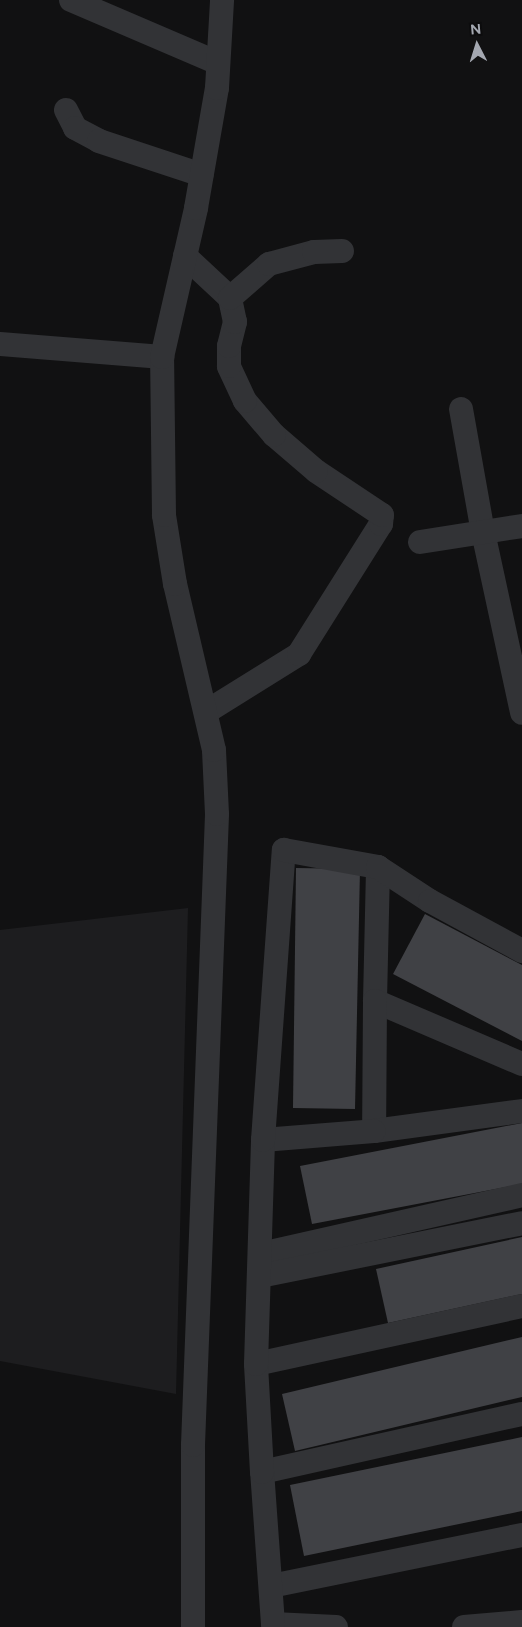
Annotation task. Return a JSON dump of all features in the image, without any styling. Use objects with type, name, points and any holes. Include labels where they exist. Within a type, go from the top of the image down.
[{"type":"street","points":[[71,0],[218,63]]},
{"type":"street","points":[[193,1627],[193,1445],[217,814],[214,750],[175,584],[164,516],[162,357],[185,256],[218,88],[222,0]]},
{"type":"street","points":[[66,110],[75,128],[99,141],[202,174]]},
{"type":"street","points":[[230,298],[269,264],[314,252],[342,251]]},
{"type":"street","points":[[185,256],[230,298],[235,322],[229,346],[229,366],[245,401],[274,435],[299,458],[382,515],[383,519],[299,654],[206,712]]},
{"type":"street","points":[[0,344],[162,357]]},
{"type":"street","points":[[461,409],[482,532],[522,712]]},
{"type":"street","points":[[420,542],[522,526]]},
{"type":"street","points":[[336,1627],[273,1624],[262,1472],[256,1364],[263,1140],[284,850],[378,867],[430,901],[522,951]]},
{"type":"street","points":[[374,1131],[378,867]]},
{"type":"street","points":[[375,1001],[522,1064]]},
{"type":"street","points":[[263,1140],[374,1131],[522,1111]]},
{"type":"street","points":[[260,1265],[522,1195]]},
{"type":"street","points":[[260,1265],[522,1223]]},
{"type":"street","points":[[256,1364],[522,1306]]},
{"type":"street","points":[[262,1472],[522,1414]]},
{"type":"street","points":[[271,1586],[522,1535]]},
{"type":"street","points":[[464,1627],[522,1622]]},
{"type":"shaded area","points":[[188,908],[176,1394],[0,1361],[0,930]]},
{"type":"building","points":[[296,868],[360,869],[355,1109],[293,1108]]},
{"type":"building","points":[[425,914],[522,965],[522,1041],[393,974]]},
{"type":"building","points":[[522,1123],[522,1184],[312,1224],[300,1166]]},
{"type":"building","points":[[522,1237],[522,1294],[388,1323],[376,1269]]},
{"type":"building","points":[[522,1337],[522,1397],[295,1451],[282,1394]]},
{"type":"building","points":[[522,1437],[522,1511],[304,1556],[290,1485]]}]
